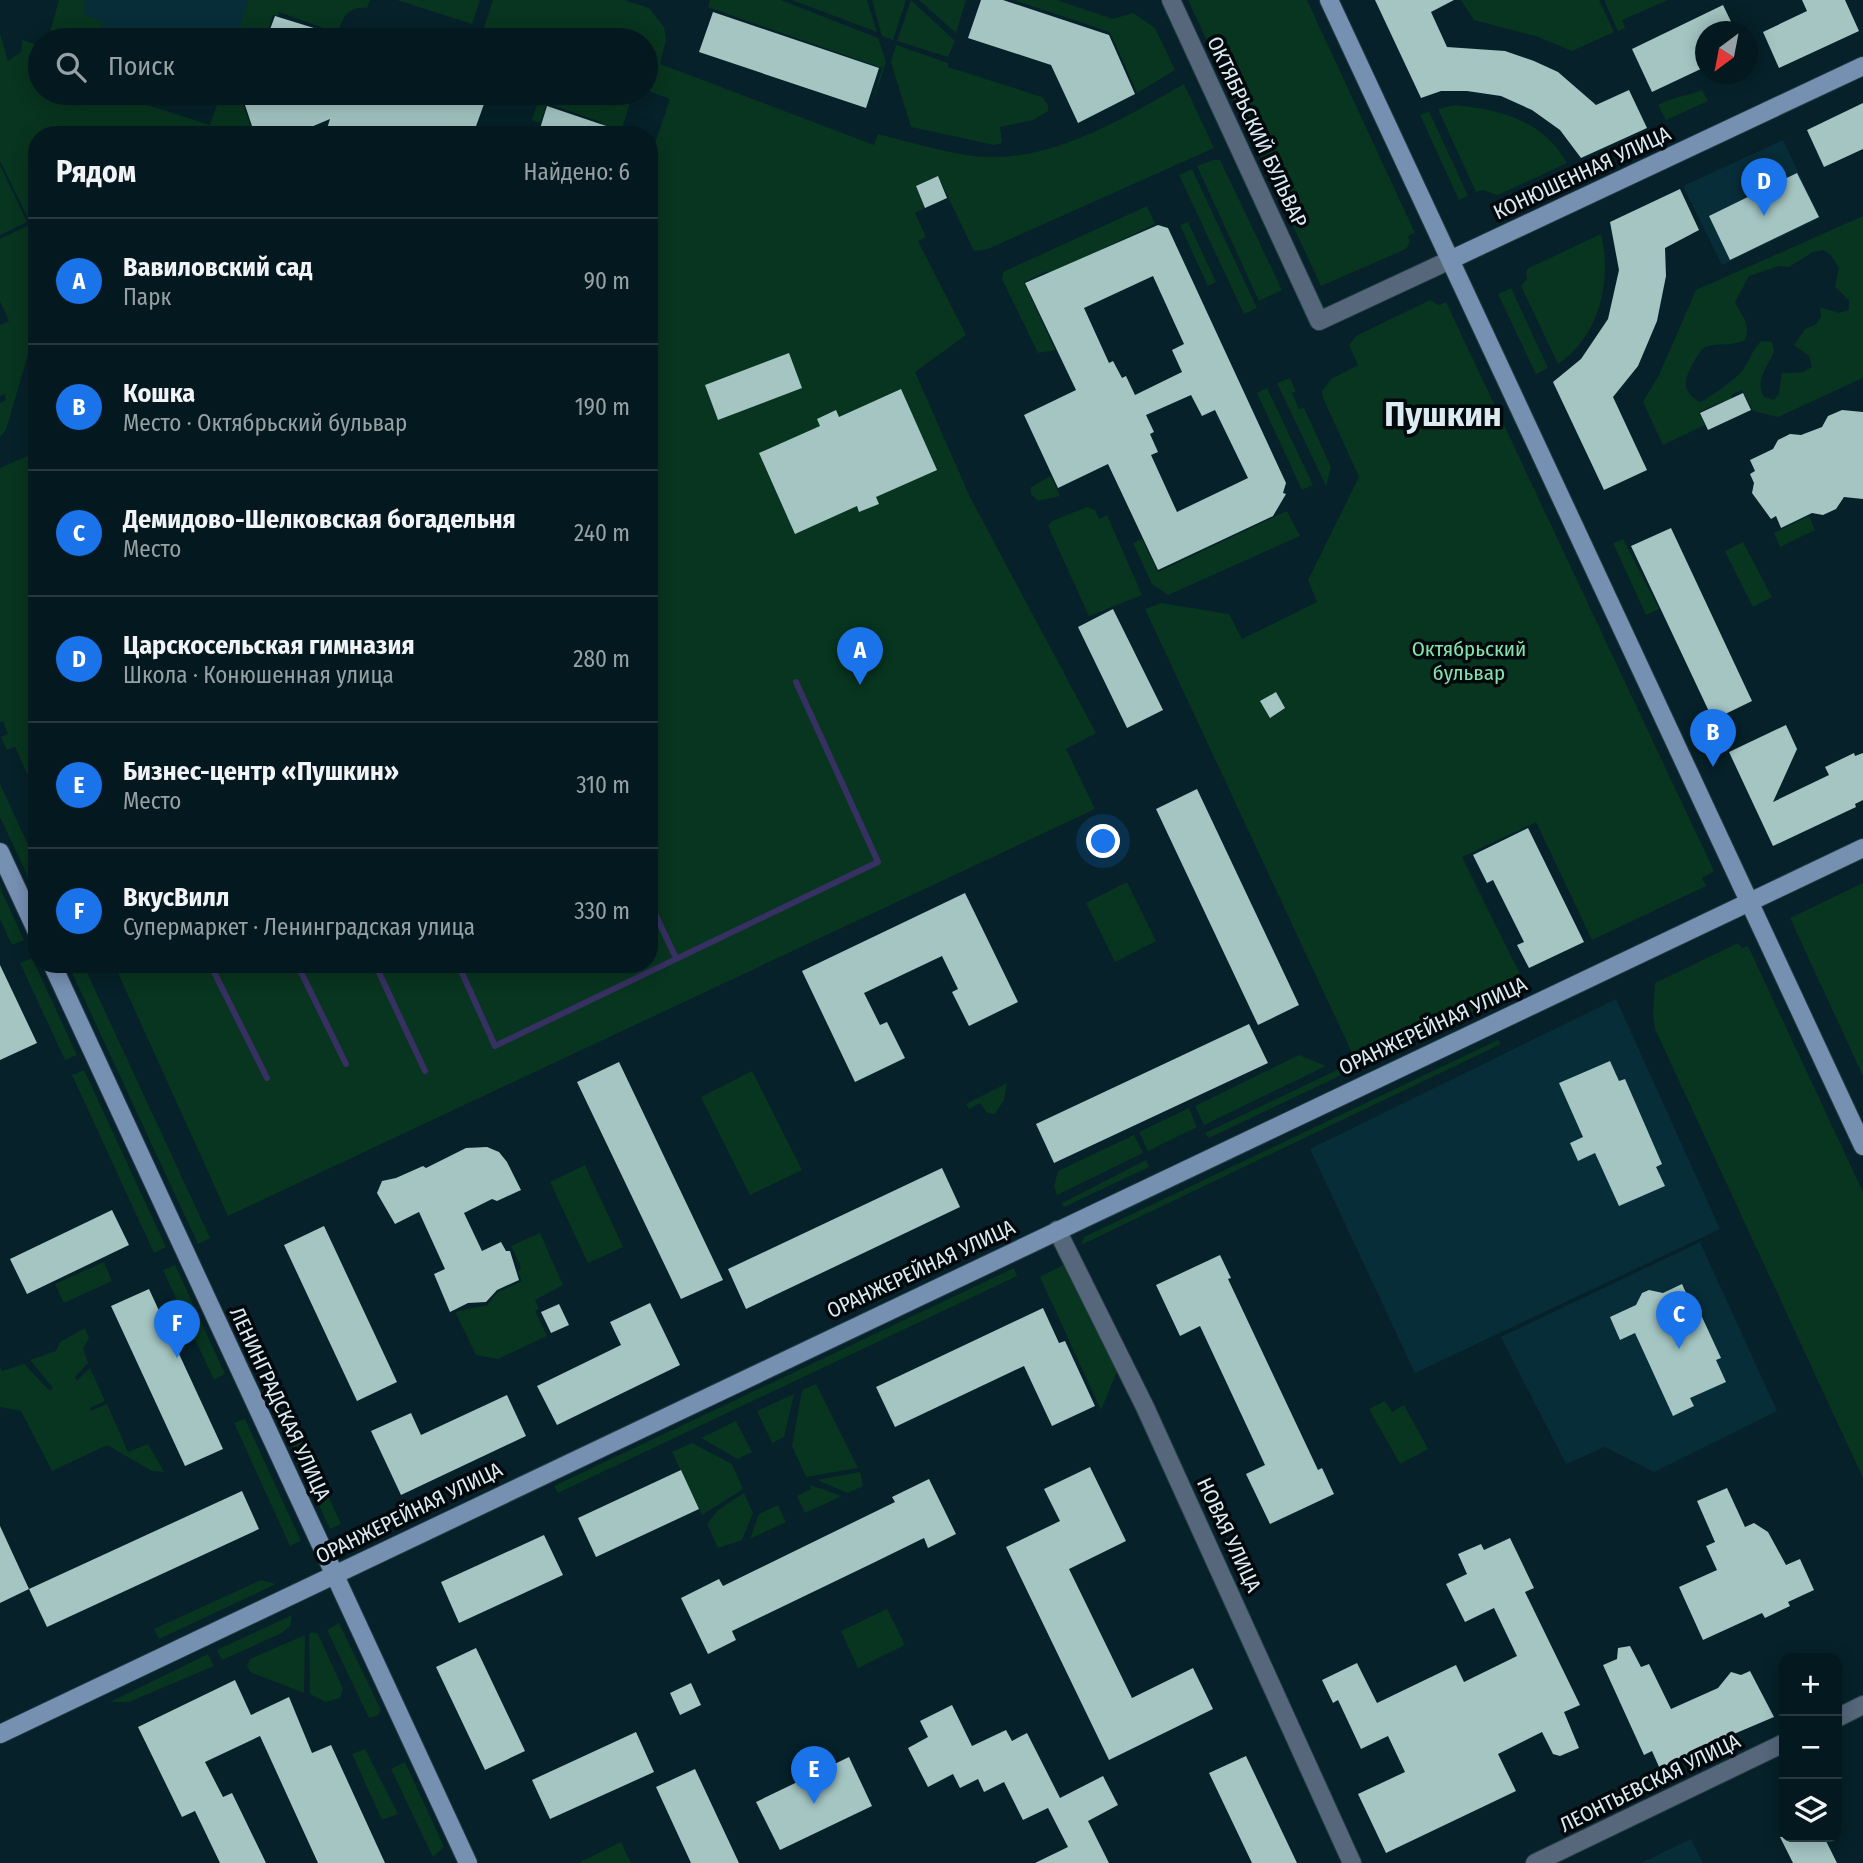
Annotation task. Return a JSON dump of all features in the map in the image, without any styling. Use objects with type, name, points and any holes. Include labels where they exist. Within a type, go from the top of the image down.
[{"type":"street","name":"ОКТЯБРЬСКИЙ БУЛЬВАР","points":[[1171,0],[1320,321]]},
{"type":"street","points":[[1329,0],[1863,1146]]},
{"type":"street","name":"КОНЮШЕННАЯ УЛИЦА","points":[[1320,321],[1863,66]]},
{"type":"street","name":"ОРАНЖЕРЕЙНАЯ УЛИЦА","points":[[0,1734],[1863,848]]},
{"type":"street","points":[[0,852],[28,913]]},
{"type":"street","name":"ЛЕНИНГРАДСКАЯ УЛИЦА","points":[[56,973],[468,1863]]},
{"type":"street","name":"НОВАЯ УЛИЦА","points":[[1057,1230],[1145,1407],[1352,1863]]},
{"type":"street","points":[[1841,1716],[1863,1705]]},
{"type":"street","name":"ЛЕОНТЬЕВСКАЯ УЛИЦА","points":[[1535,1863],[1779,1745]]},
{"type":"shaded area","points":[[81,0],[257,0],[249,28],[73,28]]},
{"type":"shaded area","points":[[1783,140],[1820,218],[1722,265],[1683,186]]},
{"type":"shaded area","points":[[1616,999],[1720,1229],[1415,1373],[1310,1149]]},
{"type":"shaded area","points":[[1700,1242],[1777,1411],[1654,1472],[1605,1447],[1566,1464],[1501,1337]]},
{"type":"shaded area","points":[[1691,1839],[1703,1863],[1641,1863],[1672,1848]]},
{"type":"green space","points":[[59,0],[86,0],[83,14],[103,22],[101,28],[51,28]]},
{"type":"green space","points":[[248,0],[370,0],[367,8],[349,12],[340,28],[323,28],[279,12],[278,16],[273,15],[269,28],[240,28]]},
{"type":"green space","points":[[397,0],[480,0],[472,24]]},
{"type":"green space","points":[[493,0],[624,0],[649,8],[664,27],[666,40],[660,64],[874,145],[878,134],[965,155],[1020,155],[1070,142],[1117,121],[1184,84],[1214,148],[988,249],[974,251],[938,176],[916,186],[925,208],[915,213],[926,237],[918,241],[966,335],[915,372],[971,499],[1096,733],[1066,749],[1095,809],[228,1216],[118,973],[658,973],[658,134],[670,99],[658,94],[658,28],[484,28]]},
{"type":"green space","points":[[710,0],[781,0],[878,38],[886,62],[870,111],[882,68],[708,7]]},
{"type":"green space","points":[[792,0],[867,0],[877,32]]},
{"type":"green space","points":[[872,0],[906,0],[893,40],[882,36]]},
{"type":"green space","points":[[911,0],[955,41],[948,57],[897,41]]},
{"type":"green space","points":[[919,0],[966,0],[956,33]]},
{"type":"green space","points":[[1014,0],[1057,0],[1113,19],[1133,13],[1155,28],[1175,70],[1137,93],[1110,32]]},
{"type":"green space","points":[[1188,0],[1307,0],[1415,233],[1408,236],[1410,242],[1406,249],[1321,286]]},
{"type":"green space","points":[[1461,0],[1599,0],[1614,32],[1572,51],[1538,37],[1474,20]]},
{"type":"green space","points":[[1604,0],[1668,0],[1622,20],[1625,28],[1618,31]]},
{"type":"green space","points":[[0,33],[8,61],[21,52],[22,40],[28,42],[28,105],[148,105],[210,125],[217,105],[243,105],[251,126],[28,126],[28,218],[0,161]]},
{"type":"green space","points":[[896,45],[948,63],[948,67],[1042,97],[1048,105],[1048,111],[1033,120],[1000,127],[1002,143],[994,145],[911,127],[891,62]]},
{"type":"green space","points":[[1702,90],[1708,101],[1666,120],[1658,105]]},
{"type":"green space","points":[[537,105],[546,105],[540,123],[532,120]]},
{"type":"green space","points":[[553,105],[629,105],[623,126],[600,126],[601,122]]},
{"type":"green space","points":[[1454,105],[1487,110],[1518,119],[1546,136],[1567,163],[1498,195],[1483,190],[1476,192],[1438,109]]},
{"type":"green space","points":[[1429,111],[1468,196],[1459,200],[1420,115]]},
{"type":"green space","points":[[1220,160],[1282,290],[1259,301],[1197,166]]},
{"type":"green space","points":[[0,165],[27,222],[0,235]]},
{"type":"green space","points":[[1192,169],[1257,308],[1244,314],[1179,175]]},
{"type":"green space","points":[[1147,206],[1155,224],[1050,274],[1048,271],[1024,282],[1055,350],[1038,353],[1002,279],[1003,272]]},
{"type":"green space","points":[[1863,216],[1863,378],[1778,417],[1753,411],[1742,390],[1731,395],[1734,403],[1726,407],[1723,401],[1699,412],[1705,425],[1663,445],[1643,402],[1659,375],[1696,290]],"holes":[[[1823,250],[1831,255],[1839,268],[1835,287],[1849,300],[1849,310],[1839,313],[1820,307],[1821,317],[1815,325],[1805,329],[1794,345],[1809,356],[1812,367],[1803,372],[1782,373],[1779,393],[1774,400],[1764,397],[1761,379],[1774,351],[1772,342],[1761,341],[1737,376],[1700,402],[1694,398],[1687,390],[1686,382],[1701,350],[1745,340],[1746,324],[1735,302],[1749,276],[1779,266],[1789,267],[1813,252]]]},
{"type":"green space","points":[[1188,222],[1216,282],[1208,286],[1180,225]]},
{"type":"green space","points":[[28,225],[28,355],[6,430],[0,437],[0,403],[6,400],[5,394],[0,396],[0,325],[9,321],[0,301],[0,239]]},
{"type":"green space","points":[[1601,234],[1605,270],[1599,306],[1584,338],[1558,364],[1521,286],[1527,279],[1526,271],[1529,268]]},
{"type":"green space","points":[[1511,288],[1548,368],[1536,374],[1498,294]]},
{"type":"green space","name":"Октябрьский бульвар","points":[[1430,300],[1439,305],[1446,302],[1714,871],[1702,878],[1706,886],[1592,940],[1536,822],[1462,857],[1521,976],[1353,1055],[1145,609],[1161,603],[1229,614],[1242,639],[1317,602],[1308,580],[1359,477],[1322,391],[1331,379],[1358,365],[1349,345],[1356,336]]},
{"type":"green space","points":[[1290,378],[1296,391],[1292,393],[1299,409],[1304,408],[1331,467],[1326,486],[1277,383]]},
{"type":"green space","points":[[1267,388],[1313,485],[1302,490],[1257,393]]},
{"type":"green space","points":[[28,456],[28,775],[15,747],[7,750],[1,737],[8,734],[3,721],[0,722],[0,468]]},
{"type":"green space","points":[[1051,476],[1060,496],[1038,501],[1031,494],[1031,487]]},
{"type":"green space","points":[[1087,507],[1095,510],[1099,519],[1107,515],[1142,595],[1089,616],[1048,526],[1052,521]]},
{"type":"green space","points":[[1287,511],[1300,536],[1168,595],[1152,584],[1133,543],[1142,539],[1158,572]]},
{"type":"green space","points":[[1809,516],[1815,530],[1780,547],[1774,533]]},
{"type":"green space","points":[[1623,539],[1659,609],[1646,615],[1613,543]]},
{"type":"green space","points":[[1743,542],[1772,597],[1753,607],[1725,551]]},
{"type":"green space","points":[[0,784],[28,845],[28,877],[0,817]]},
{"type":"green space","points":[[1127,882],[1156,941],[1115,962],[1086,903]]},
{"type":"green space","points":[[1863,883],[1863,1076],[1790,918]]},
{"type":"green space","points":[[0,888],[24,940],[12,945],[0,919]]},
{"type":"green space","points":[[1738,943],[1742,948],[1748,946],[1863,1192],[1863,1478],[1655,1029],[1655,983]]},
{"type":"green space","points":[[28,960],[28,973],[39,973],[77,1055],[65,1060],[20,963]]},
{"type":"green space","points":[[72,973],[87,973],[210,1238],[198,1244]]},
{"type":"green space","points":[[1513,986],[1516,992],[1209,1138],[1205,1133]]},
{"type":"green space","points":[[1498,1040],[1501,1044],[1081,1245],[1084,1237]]},
{"type":"green space","points":[[1299,1055],[1326,1066],[1204,1125],[1195,1106]]},
{"type":"green space","points":[[84,1070],[166,1247],[154,1253],[72,1075]]},
{"type":"green space","points":[[752,1071],[802,1170],[750,1195],[701,1097]]},
{"type":"green space","points":[[1007,1083],[1004,1100],[995,1114],[987,1113],[980,1103],[969,1109],[966,1104]]},
{"type":"green space","points":[[1189,1108],[1197,1127],[1148,1151],[1139,1132]]},
{"type":"green space","points":[[1134,1135],[1143,1153],[1057,1195],[1054,1186],[1058,1171]]},
{"type":"green space","points":[[1146,1160],[1149,1167],[1064,1207],[1062,1203]]},
{"type":"green space","points":[[585,1165],[623,1247],[588,1263],[550,1182]]},
{"type":"green space","points":[[540,1233],[563,1285],[535,1300],[539,1309],[535,1311],[547,1336],[498,1359],[476,1355],[455,1312],[487,1305],[498,1292],[522,1281],[518,1272],[521,1267],[511,1246]]},
{"type":"green space","points":[[104,1262],[112,1281],[64,1303],[55,1284]]},
{"type":"green space","points":[[175,1265],[225,1374],[214,1380],[163,1270]]},
{"type":"green space","points":[[1063,1265],[1076,1283],[1117,1372],[1101,1410],[1040,1277]]},
{"type":"green space","points":[[1014,1268],[1017,1276],[558,1493],[554,1486]]},
{"type":"green space","points":[[244,1312],[341,1524],[330,1529],[232,1318]]},
{"type":"green space","points":[[85,1328],[89,1338],[83,1349],[88,1363],[75,1377],[77,1381],[90,1368],[105,1401],[90,1408],[91,1411],[107,1404],[128,1452],[148,1444],[164,1472],[152,1471],[107,1445],[52,1471],[21,1411],[0,1407],[0,1366],[2,1371],[24,1364],[50,1391],[53,1388],[30,1360],[56,1351],[60,1342]]},
{"type":"green space","points":[[816,1384],[858,1468],[806,1477],[792,1446],[802,1390]]},
{"type":"green space","points":[[794,1394],[784,1437],[772,1443],[757,1411]]},
{"type":"green space","points":[[1385,1401],[1392,1412],[1404,1405],[1428,1449],[1400,1464],[1369,1409]]},
{"type":"green space","points":[[245,1419],[301,1541],[290,1546],[234,1423]]},
{"type":"green space","points":[[736,1421],[752,1452],[738,1459],[701,1438]]},
{"type":"green space","points":[[692,1443],[732,1464],[743,1489],[702,1515],[672,1452]]},
{"type":"green space","points":[[860,1472],[863,1486],[848,1493],[817,1480]]},
{"type":"green space","points":[[810,1485],[842,1496],[805,1513],[797,1496],[811,1489]]},
{"type":"green space","points":[[744,1493],[753,1513],[742,1540],[718,1548],[707,1524],[718,1510]]},
{"type":"green space","points":[[778,1505],[786,1522],[750,1539],[759,1514]]},
{"type":"green space","points":[[261,1580],[276,1584],[159,1639],[154,1629]]},
{"type":"green space","points":[[887,1609],[905,1645],[858,1668],[841,1631]]},
{"type":"green space","points":[[292,1615],[290,1626],[282,1633],[222,1660],[217,1650]]},
{"type":"green space","points":[[339,1623],[381,1710],[378,1715],[369,1718],[327,1630]]},
{"type":"green space","points":[[309,1634],[318,1634],[343,1689],[340,1698],[326,1702],[310,1694]]},
{"type":"green space","points":[[305,1635],[304,1693],[250,1672],[247,1666],[250,1659]]},
{"type":"green space","points":[[208,1654],[214,1666],[129,1702],[110,1702]]},
{"type":"green space","points":[[365,1749],[398,1814],[382,1820],[352,1754]]},
{"type":"green space","points":[[405,1762],[444,1847],[433,1857],[391,1769]]},
{"type":"green space","points":[[621,1842],[631,1863],[578,1863]]},
{"type":"building","points":[[981,0],[1003,0],[1109,35],[1135,94],[1078,123],[1051,65],[968,38]]},
{"type":"building","points":[[1375,0],[1454,0],[1431,12],[1447,47],[1505,51],[1534,61],[1558,72],[1596,105],[1629,90],[1647,128],[1581,158],[1560,130],[1532,110],[1501,96],[1467,91],[1441,91],[1421,98]]},
{"type":"building","points":[[1802,0],[1845,0],[1859,31],[1779,68],[1763,32],[1807,11]]},
{"type":"building","points":[[1723,5],[1731,21],[1695,21],[1695,72],[1652,92],[1632,49]]},
{"type":"building","points":[[713,12],[879,68],[866,108],[699,52]]},
{"type":"building","points":[[275,16],[314,28],[270,28]]},
{"type":"building","points":[[1863,103],[1863,149],[1824,167],[1807,130]]},
{"type":"building","points":[[245,105],[484,105],[476,126],[328,126],[330,119],[313,126],[252,126]]},
{"type":"building","points":[[547,106],[606,126],[541,126]]},
{"type":"building","points":[[1797,173],[1819,217],[1730,260],[1709,216]]},
{"type":"building","points":[[938,176],[947,198],[925,208],[916,186]]},
{"type":"building","points":[[1680,189],[1699,230],[1665,248],[1666,276],[1657,321],[1638,366],[1613,397],[1647,470],[1604,490],[1553,382],[1581,359],[1608,319],[1619,270],[1610,222]]},
{"type":"building","points":[[1158,225],[1168,228],[1286,483],[1283,493],[1286,494],[1273,516],[1158,570],[1108,464],[1058,488],[1024,415],[1076,390],[1025,283]],"holes":[[[1153,276],[1184,344],[1172,350],[1182,372],[1135,395],[1126,376],[1122,378],[1113,361],[1109,363],[1084,308]],[[1191,395],[1202,416],[1215,410],[1248,478],[1177,512],[1151,455],[1158,452],[1150,434],[1154,432],[1146,415]]]},
{"type":"building","points":[[789,353],[802,388],[718,420],[705,385]]},
{"type":"building","points":[[901,389],[937,470],[876,497],[879,504],[859,512],[857,506],[795,534],[759,453],[820,426],[817,419],[836,410],[839,417]]},
{"type":"building","points":[[1743,393],[1751,410],[1708,430],[1700,413]]},
{"type":"building","points":[[1842,410],[1863,412],[1863,499],[1844,497],[1836,509],[1823,515],[1812,513],[1781,528],[1776,516],[1771,519],[1752,493],[1754,483],[1750,474],[1755,471],[1750,460],[1773,449],[1778,440],[1790,434],[1801,435],[1822,427],[1828,416]]},
{"type":"building","points":[[1671,528],[1752,701],[1713,720],[1631,546]]},
{"type":"building","points":[[1113,609],[1163,710],[1127,728],[1078,627]]},
{"type":"building","points":[[1276,692],[1285,708],[1270,718],[1260,701]]},
{"type":"building","points":[[1786,725],[1797,749],[1773,802],[1829,775],[1825,767],[1854,753],[1855,756],[1863,753],[1863,800],[1855,804],[1856,807],[1773,846],[1729,752]]},
{"type":"building","points":[[1197,789],[1299,1005],[1258,1025],[1156,809]]},
{"type":"building","points":[[1528,828],[1584,942],[1529,968],[1517,945],[1524,942],[1493,880],[1487,883],[1473,855]]},
{"type":"building","points":[[965,893],[1018,1002],[969,1026],[952,992],[958,989],[942,956],[864,993],[880,1025],[887,1022],[905,1058],[855,1082],[802,971]]},
{"type":"building","points":[[0,965],[37,1043],[0,1060]]},
{"type":"building","points":[[1249,1024],[1268,1063],[1054,1163],[1036,1124]]},
{"type":"building","points":[[1610,1061],[1619,1081],[1625,1079],[1662,1164],[1656,1167],[1665,1186],[1619,1206],[1595,1153],[1578,1161],[1570,1143],[1583,1137],[1559,1083]]},
{"type":"building","points":[[619,1062],[723,1280],[681,1299],[577,1082]]},
{"type":"building","points":[[487,1147],[499,1152],[507,1162],[521,1190],[497,1201],[492,1199],[464,1213],[482,1251],[501,1242],[506,1251],[510,1251],[519,1280],[497,1290],[486,1302],[468,1303],[450,1312],[434,1274],[445,1269],[419,1212],[395,1224],[377,1193],[382,1181],[423,1166],[426,1168],[466,1148]]},
{"type":"building","points":[[942,1168],[960,1207],[746,1309],[728,1269]]},
{"type":"building","points":[[112,1210],[129,1245],[27,1294],[10,1259]]},
{"type":"building","points":[[324,1226],[397,1382],[357,1401],[284,1245]]},
{"type":"building","points":[[1220,1255],[1231,1278],[1228,1279],[1318,1470],[1322,1468],[1334,1494],[1270,1524],[1246,1474],[1265,1465],[1200,1326],[1180,1336],[1156,1285]]},
{"type":"building","points":[[1682,1284],[1692,1306],[1696,1304],[1721,1358],[1716,1360],[1726,1382],[1690,1398],[1694,1406],[1673,1416],[1635,1333],[1620,1340],[1610,1317],[1636,1305],[1642,1293],[1649,1290],[1663,1293]]},
{"type":"building","points":[[149,1289],[223,1449],[185,1466],[111,1306]]},
{"type":"building","points":[[650,1303],[680,1365],[557,1425],[537,1386],[621,1345],[610,1322]]},
{"type":"building","points":[[559,1304],[569,1325],[551,1333],[541,1312]]},
{"type":"building","points":[[1043,1308],[1059,1343],[1065,1341],[1095,1406],[1052,1426],[1024,1366],[895,1427],[876,1387]]},
{"type":"building","points":[[507,1395],[526,1436],[401,1495],[371,1431],[411,1413],[421,1435]]},
{"type":"building","points":[[1090,1467],[1126,1541],[1069,1569],[1132,1698],[1193,1668],[1213,1709],[1109,1760],[1006,1547],[1060,1521],[1044,1489]]},
{"type":"building","points":[[681,1470],[699,1509],[596,1557],[578,1518]]},
{"type":"building","points":[[929,1479],[956,1534],[928,1548],[924,1538],[732,1631],[736,1640],[708,1654],[681,1598],[719,1579],[723,1586],[895,1502],[892,1497]]},
{"type":"building","points":[[1727,1488],[1745,1527],[1754,1523],[1768,1532],[1786,1565],[1800,1559],[1814,1590],[1788,1602],[1790,1606],[1765,1618],[1762,1613],[1703,1640],[1679,1587],[1717,1570],[1706,1546],[1715,1542],[1697,1501]]},
{"type":"building","points":[[242,1491],[259,1529],[47,1627],[29,1589]]},
{"type":"building","points":[[0,1526],[29,1589],[0,1603]]},
{"type":"building","points":[[544,1535],[563,1575],[459,1623],[441,1582]]},
{"type":"building","points":[[1510,1538],[1534,1588],[1525,1592],[1580,1705],[1564,1712],[1579,1748],[1560,1756],[1553,1754],[1542,1732],[1498,1754],[1516,1791],[1386,1853],[1358,1794],[1405,1772],[1388,1736],[1361,1749],[1338,1700],[1333,1703],[1322,1680],[1357,1663],[1377,1703],[1456,1665],[1464,1682],[1517,1656],[1494,1608],[1465,1622],[1446,1584],[1467,1574],[1458,1554],[1481,1544],[1484,1550]]},
{"type":"building","points":[[1630,1646],[1641,1667],[1649,1664],[1671,1709],[1718,1688],[1731,1672],[1741,1675],[1750,1671],[1774,1717],[1696,1750],[1693,1757],[1678,1759],[1660,1769],[1652,1751],[1644,1755],[1603,1665],[1617,1659],[1618,1648]]},
{"type":"building","points":[[476,1648],[525,1751],[485,1770],[436,1667]]},
{"type":"building","points":[[235,1680],[251,1715],[289,1697],[312,1753],[331,1745],[385,1863],[318,1863],[260,1736],[205,1762],[223,1797],[232,1793],[266,1863],[220,1863],[195,1811],[182,1817],[138,1727]]},
{"type":"building","points":[[691,1683],[701,1705],[680,1715],[670,1693]]},
{"type":"building","points":[[952,1705],[972,1746],[1006,1730],[1012,1741],[1027,1733],[1060,1798],[1103,1776],[1118,1805],[1088,1821],[1109,1863],[1035,1863],[1068,1847],[1048,1808],[1023,1820],[1004,1782],[984,1792],[978,1779],[960,1788],[953,1774],[928,1787],[908,1748],[928,1737],[920,1721]]},
{"type":"building","points":[[636,1732],[654,1772],[550,1819],[532,1780]]},
{"type":"building","points":[[1246,1756],[1297,1863],[1252,1863],[1209,1773]]},
{"type":"building","points":[[849,1757],[872,1806],[780,1850],[756,1802]]},
{"type":"building","points":[[695,1769],[739,1863],[691,1863],[656,1787]]},
{"type":"building","points":[[1782,1842],[1826,1842],[1837,1863],[1793,1863]]},
{"type":"waterway","points":[[658,968],[878,862],[796,682]]},
{"type":"waterway","points":[[658,920],[676,958]]},
{"type":"waterway","points":[[214,973],[267,1078]]},
{"type":"waterway","points":[[301,973],[346,1064]]},
{"type":"waterway","points":[[379,973],[425,1071]]},
{"type":"waterway","points":[[462,973],[495,1046],[647,973]]},
{"type":"place","name":"Царскосельская гимназия","points":[[1764,216]]},
{"type":"place","name":"Вавиловский сад","points":[[860,685]]},
{"type":"place","name":"Кошка","points":[[1713,767]]},
{"type":"place","name":"Демидово-Шелковская богадельня","points":[[1679,1349]]},
{"type":"place","name":"ВкусВилл","points":[[177,1358]]},
{"type":"place","name":"Бизнес-центр «Пушкин»","points":[[814,1804]]},
{"type":"district","name":"Пушкин","points":[[1443,414]]}]
